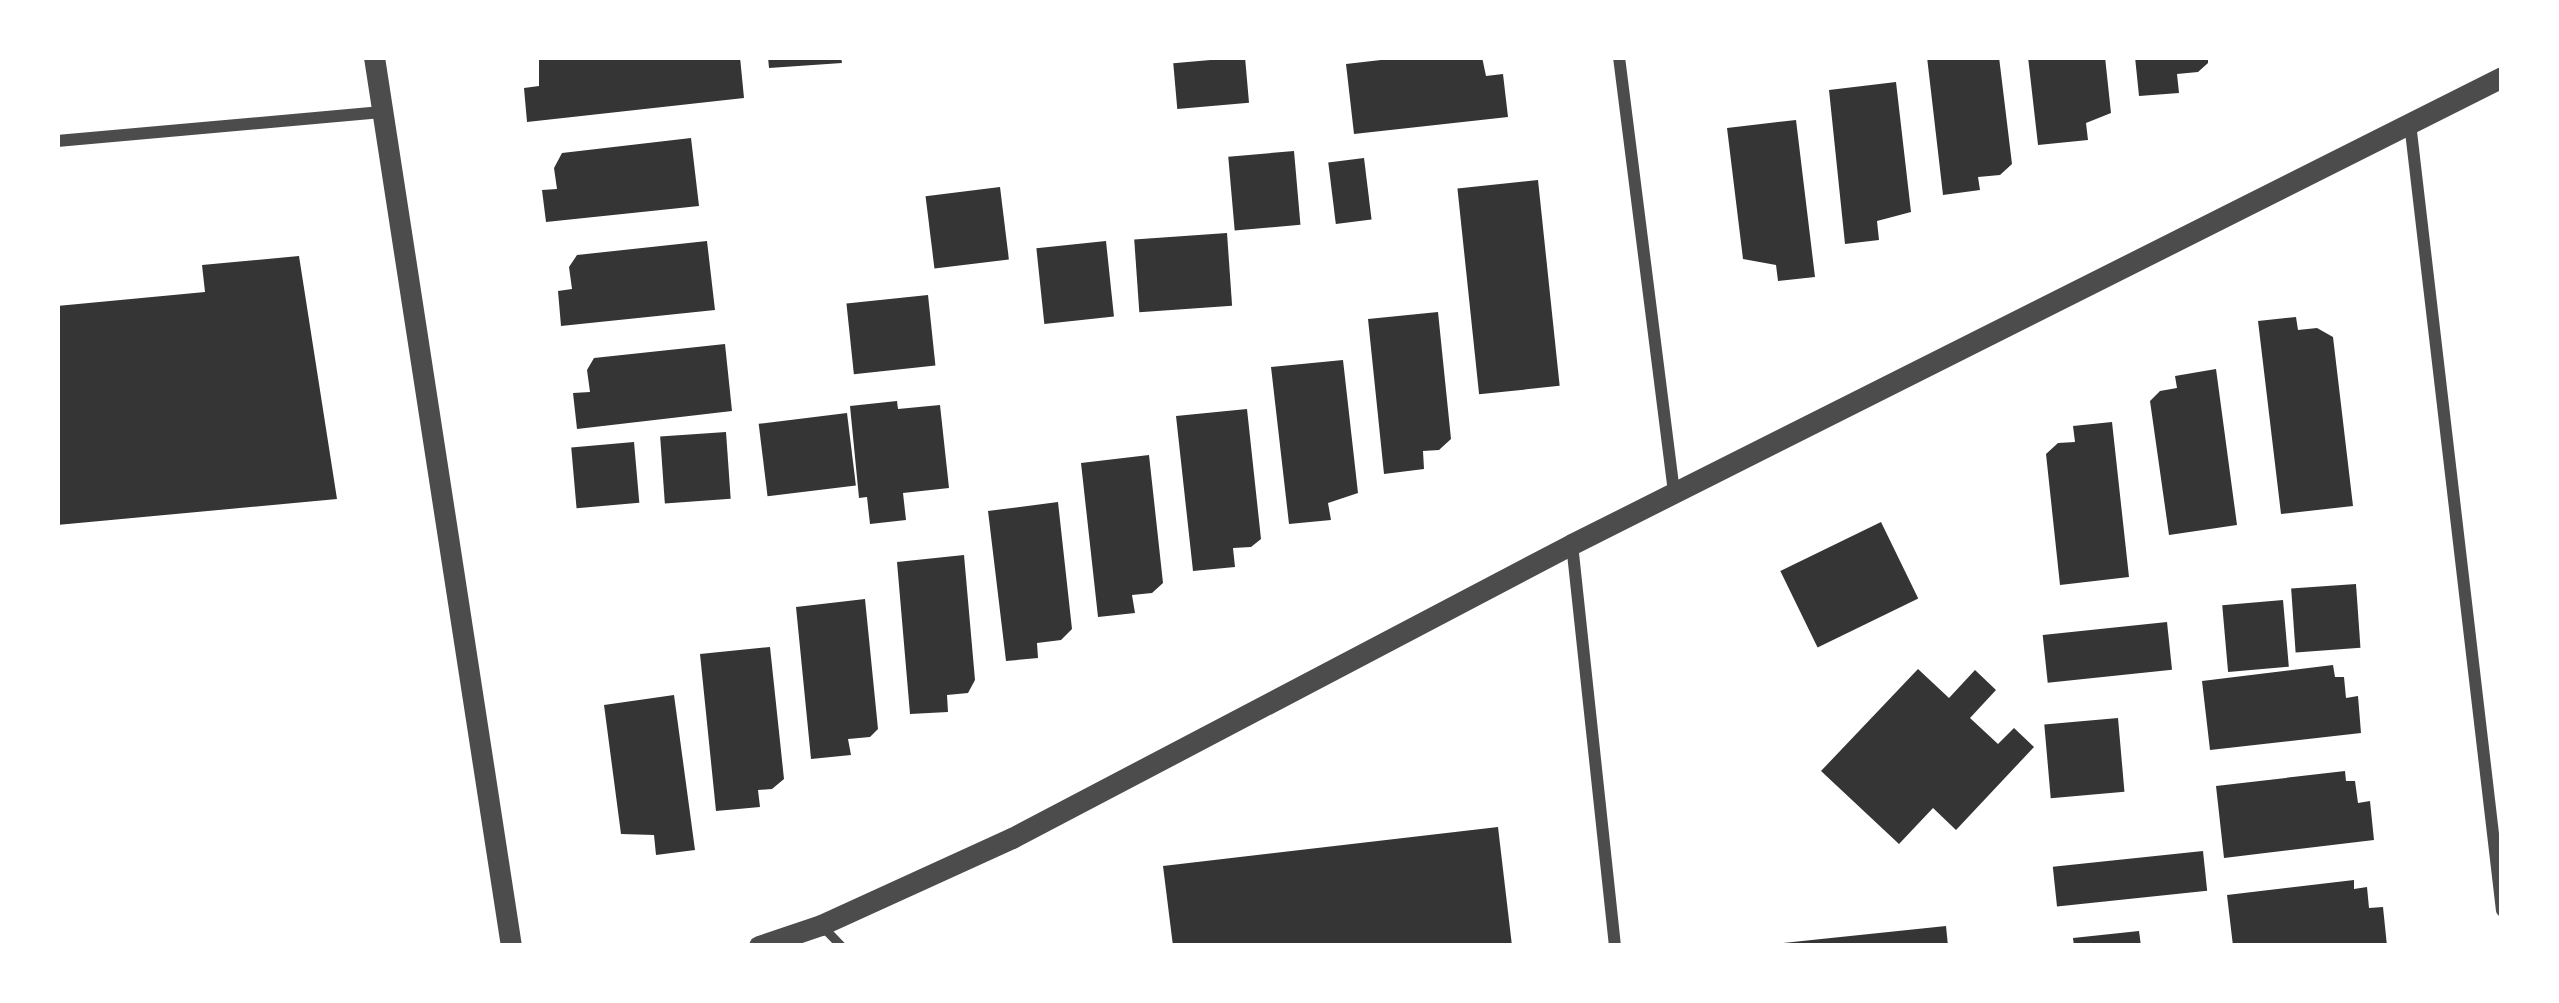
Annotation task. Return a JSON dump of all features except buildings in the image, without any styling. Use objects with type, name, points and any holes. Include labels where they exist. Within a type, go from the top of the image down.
[{"type":"street","points":[[374,57],[511,946]]},
{"type":"street","points":[[1619,57],[1674,493]]},
{"type":"street","points":[[759,946],[821,925],[1012,838],[1571,544],[2502,77]]},
{"type":"street","points":[[57,141],[382,112]]},
{"type":"street","points":[[2410,123],[2502,911]]},
{"type":"street","points":[[1571,544],[1615,946]]},
{"type":"lane","points":[[821,925],[841,946]]}]
